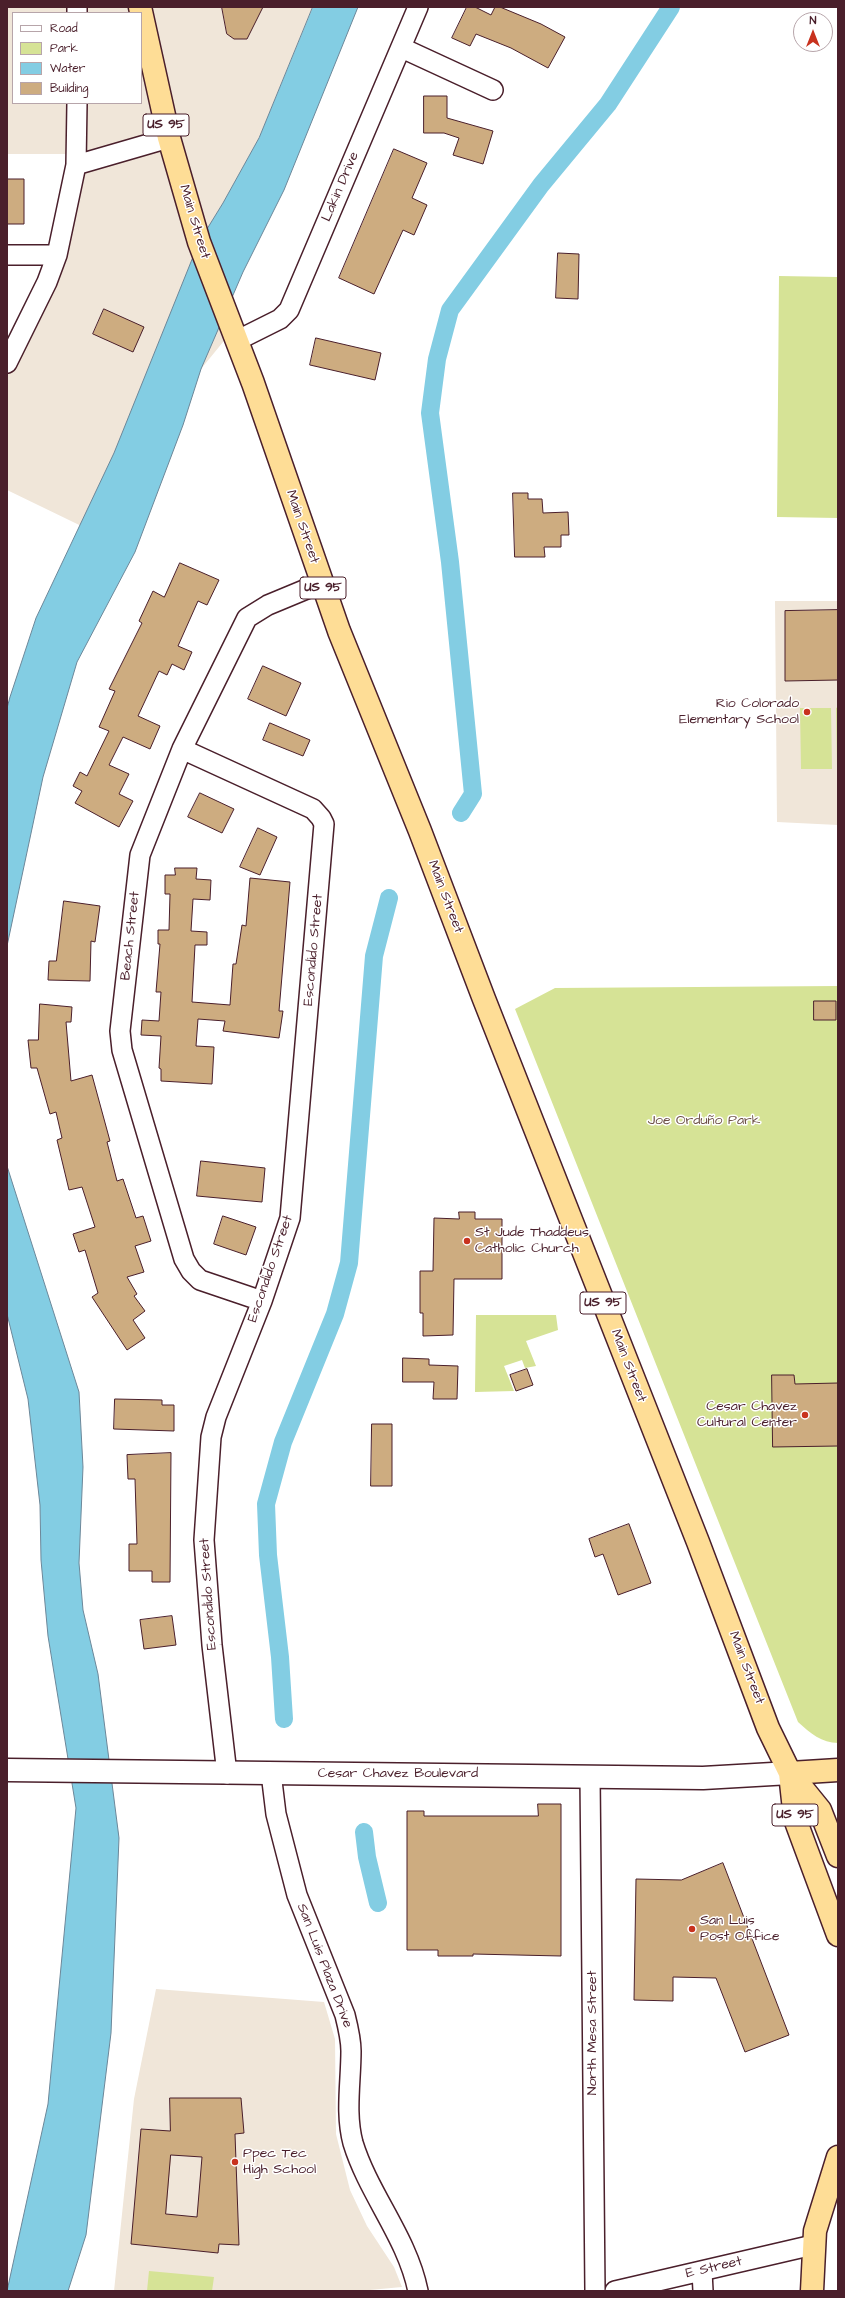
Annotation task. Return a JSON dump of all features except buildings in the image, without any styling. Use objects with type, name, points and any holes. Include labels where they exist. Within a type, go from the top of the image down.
[{"type":"highway","name":"Main Street","points":[[142,16],[169,138],[199,242],[236,341],[321,583],[698,1542],[768,1728],[790,1773],[820,1810],[838,1856]]},
{"type":"highway","points":[[790,1773],[838,1770]]},
{"type":"highway","name":"Main Street","points":[[790,1773],[795,1819],[838,1935]]},
{"type":"highway","points":[[812,2291],[813,2245],[815,2231],[838,2157]]},
{"type":"street","name":"Lakin Drive","points":[[236,341],[280,319],[289,310],[342,183],[402,48],[418,7]]},
{"type":"street","points":[[402,48],[494,90]]},
{"type":"street","points":[[7,363],[47,282],[57,255],[76,165],[77,104]]},
{"type":"street","points":[[76,165],[169,138]]},
{"type":"street","points":[[7,255],[57,255]]},
{"type":"street","name":"Beach Street","points":[[262,1302],[200,1280],[191,1271],[184,1259],[122,1050],[120,1031],[140,855],[182,749],[247,618],[268,605],[321,583]]},
{"type":"street","name":"Escondido Street","points":[[182,749],[313,809],[324,824],[293,1199],[290,1218],[262,1302],[216,1417],[211,1445],[204,1540],[212,1645],[226,1774]]},
{"type":"street","name":"Cesar Chavez Boulevard","points":[[7,1770],[226,1774],[270,1773],[703,1778],[790,1773]]},
{"type":"street","name":"San Luis Plaza Drive","points":[[270,1773],[276,1814],[297,1895],[345,2015],[350,2033],[351,2052],[349,2111],[353,2141],[364,2175],[406,2250],[418,2291]]},
{"type":"street","name":"North Mesa Street","points":[[590,1776],[595,2291]]},
{"type":"street","name":"E Street","points":[[616,2291],[813,2245]]},
{"type":"street","points":[[702,2271],[703,2291]]},
{"type":"shaded area","points":[[7,7],[313,7],[259,138],[223,203],[199,242],[232,331],[201,369],[183,425],[135,552],[7,490],[7,363],[47,282],[76,154],[7,154]]},
{"type":"shaded area","name":"Rio Colorado Elementary School","points":[[775,601],[838,601],[838,825],[777,822]]},
{"type":"shaded area","name":"Ppec Tec High School","points":[[156,1989],[324,2002],[335,2039],[336,2134],[350,2190],[367,2226],[394,2267],[402,2287],[359,2291],[114,2291],[134,2099]]},
{"type":"green space","points":[[779,276],[838,277],[838,518],[777,517]]},
{"type":"green space","points":[[838,707],[838,768],[837,768],[836,708]]},
{"type":"green space","points":[[800,708],[831,708],[832,769],[801,769]]},
{"type":"green space","name":"Joe Orduño Park","points":[[838,986],[838,1743],[832,1743],[821,1739],[798,1722],[515,1009],[555,988]]},
{"type":"green space","points":[[476,1315],[556,1315],[558,1330],[526,1341],[536,1366],[525,1368],[522,1360],[504,1366],[514,1391],[475,1392]]},
{"type":"green space","points":[[149,2271],[214,2277],[212,2291],[147,2291]]},
{"type":"water","points":[[313,7],[358,7],[284,190],[243,272],[201,369],[183,425],[135,552],[77,662],[43,777],[7,946],[7,708],[10,697],[36,618],[114,453],[199,242],[223,203],[259,138]]},
{"type":"water","points":[[7,1166],[79,1392],[83,1467],[79,1563],[83,1610],[98,1674],[119,1838],[111,2033],[86,2235],[68,2291],[7,2291],[48,2104],[76,1808],[48,1636],[41,1560],[40,1505],[28,1399],[7,1314]]},
{"type":"waterway","points":[[461,813],[473,794],[450,562],[430,413],[437,359],[450,310],[541,185],[608,104],[671,7]]},
{"type":"waterway","points":[[284,1719],[280,1657],[268,1555],[266,1504],[283,1442],[335,1314],[349,1263],[374,956],[389,898]]},
{"type":"waterway","points":[[364,1832],[367,1857],[378,1903]]},
{"type":"place","name":"Rio Colorado Elementary School","points":[[807,712]]},
{"type":"place","name":"St Jude Thaddeus Catholic Church","points":[[467,1241]]},
{"type":"place","name":"Cesar Chavez Cultural Center","points":[[805,1415]]},
{"type":"place","name":"San Luis Post Office","points":[[692,1929]]},
{"type":"place","name":"Ppec Tec High School","points":[[235,2162]]}]
